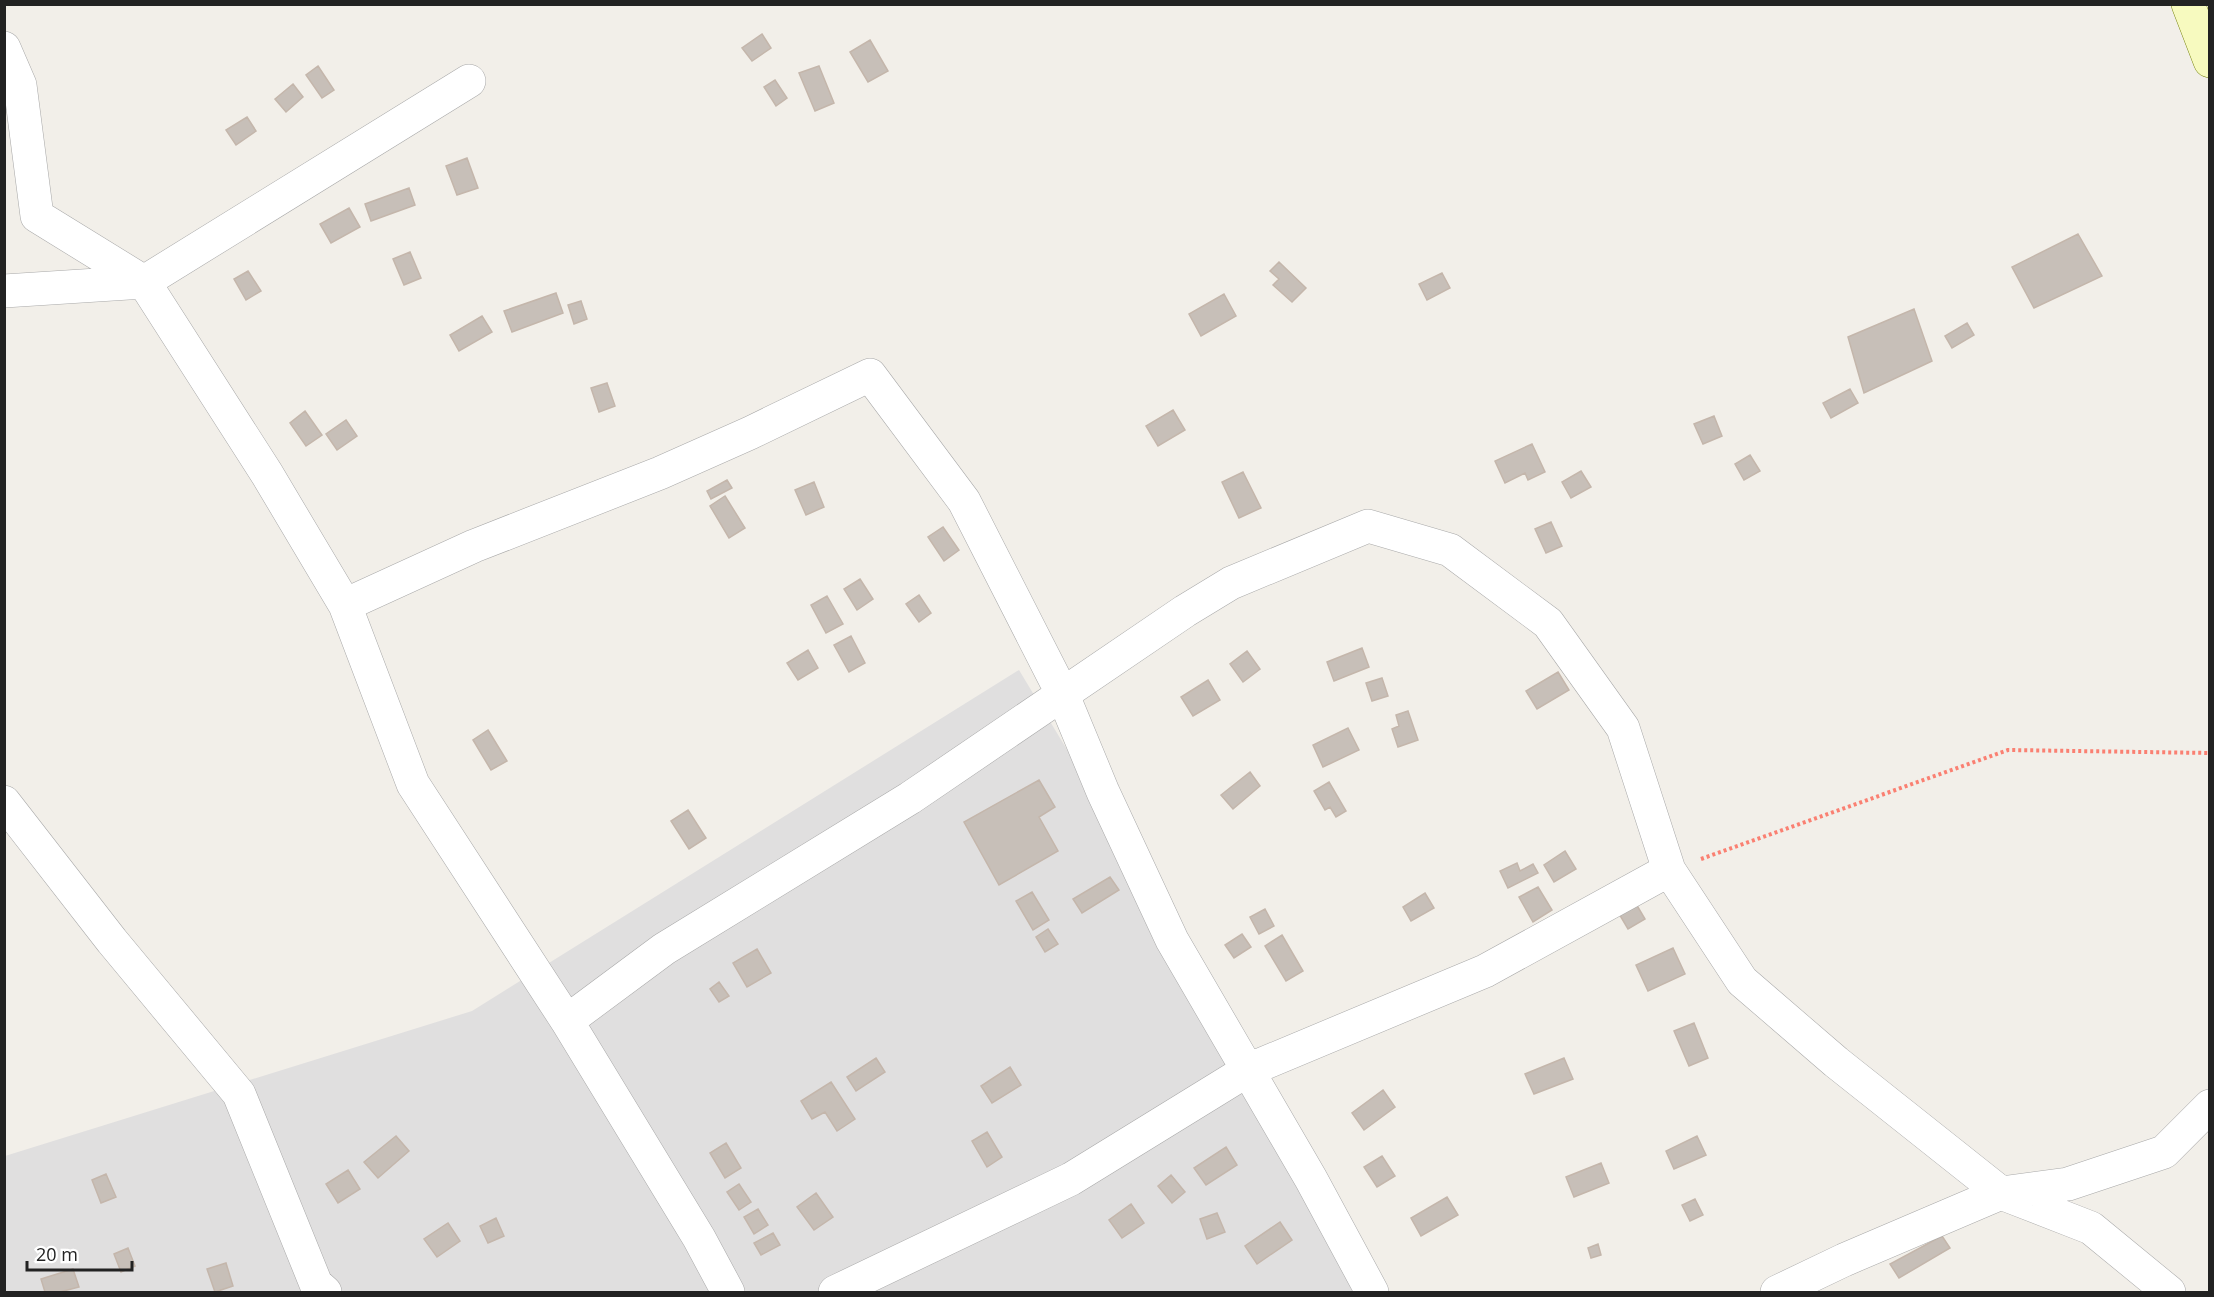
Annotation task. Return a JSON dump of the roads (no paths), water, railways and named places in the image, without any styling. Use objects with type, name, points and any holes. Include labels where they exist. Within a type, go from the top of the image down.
[{"type":"street","points":[[2188,4],[2210,61]]},
{"type":"street","points":[[4,48],[20,85],[37,216],[144,282],[267,474],[345,605],[412,784],[567,1021],[699,1238],[728,1293]]},
{"type":"street","points":[[4,291],[144,282],[469,81]]},
{"type":"street","points":[[345,605],[474,546],[660,473],[750,434],[870,375],[964,501],[1062,693],[1102,792],[1172,940],[1311,1179],[1372,1293]]},
{"type":"street","points":[[567,1021],[664,949],[910,798],[1062,693],[1231,583],[1368,526],[1450,550],[1548,623],[1623,728],[1669,870],[1742,981],[1836,1062],[2001,1193],[2091,1228],[2169,1293]]},
{"type":"street","points":[[4,802],[112,942],[239,1094],[316,1284],[326,1293]]},
{"type":"street","points":[[835,1293],[1071,1179],[1248,1070],[1485,971],[1669,870]]},
{"type":"street","points":[[1777,1293],[1844,1260],[2001,1193],[2068,1184],[2164,1152],[2210,1106]]}]
